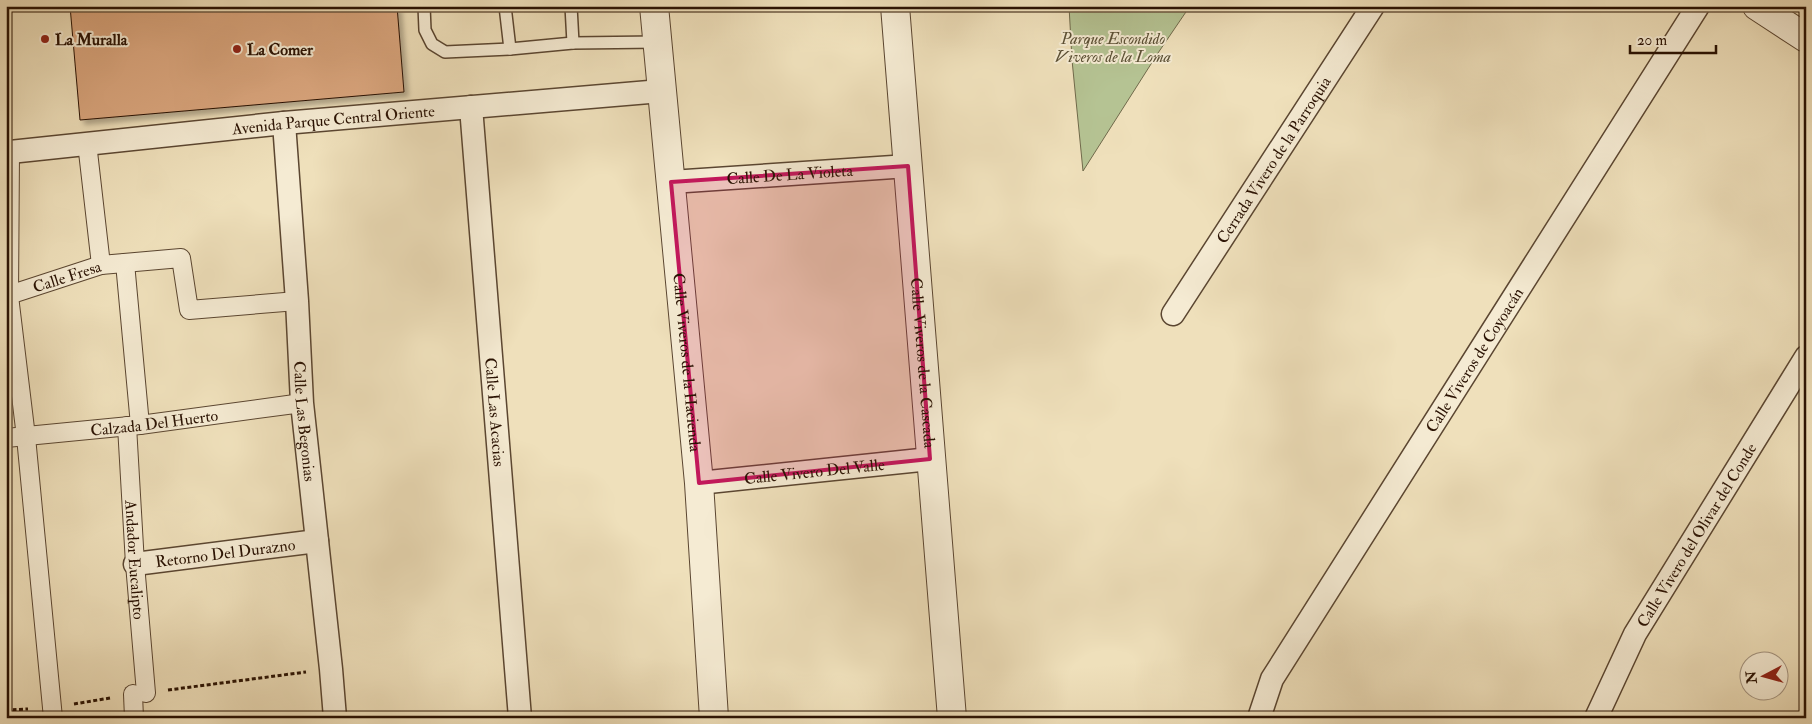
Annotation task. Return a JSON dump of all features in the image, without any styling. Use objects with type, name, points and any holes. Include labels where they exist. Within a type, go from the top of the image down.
[{"type":"street","name":"Calle Viveros de la Hacienda","points":[[654,6],[699,483],[714,718]]},
{"type":"street","name":"Calle Viveros de la Cascada","points":[[895,6],[952,718]]},
{"type":"street","name":"Cerrada Vivero de la Parroquia","points":[[1172,314],[1374,6]]},
{"type":"street","name":"Calle Viveros de Coyoacán","points":[[1259,718],[1272,678],[1698,6]]},
{"type":"street","points":[[1756,6],[1806,38]]},
{"type":"street","name":"Avenida Parque Central Oriente","points":[[8,152],[284,122],[661,91]]},
{"type":"street","name":"Calle Las Acacias","points":[[471,106],[520,718]]},
{"type":"street","name":"Calle Las Begonias","points":[[284,122],[297,300],[302,403],[335,718]]},
{"type":"street","points":[[87,143],[101,265]]},
{"type":"street","points":[[8,152],[8,296],[26,436],[52,713]]},
{"type":"street","name":"Calle De La Violeta","points":[[671,182],[908,166]]},
{"type":"street","name":"Calle Fresa","points":[[8,296],[101,265],[182,258],[189,310],[297,300]]},
{"type":"street","name":"Andador Eucalipto","points":[[125,263],[133,426],[139,694],[134,718]]},
{"type":"street","name":"Calle Vivero del Olivar del Conde","points":[[1596,718],[1635,634],[1806,357]]},
{"type":"street","name":"Calzada Del Huerto","points":[[6,438],[133,426],[302,403]]},
{"type":"street","name":"Calle Vivero Del Valle","points":[[699,483],[930,458]]},
{"type":"street","name":"Retorno Del Durazno","points":[[135,564],[317,541]]},
{"type":"lane","points":[[424,6],[425,30],[432,44],[445,52],[510,49],[573,43],[658,42]]},
{"type":"lane","points":[[505,6],[510,49]]},
{"type":"lane","points":[[571,6],[573,43]]},
{"type":"highlighted area","points":[[908,166],[930,459],[699,483],[671,182]]},
{"type":"green space","name":"Parque Escondido Viveros de la Loma","points":[[1069,6],[1190,6],[1083,171],[1072,60]]},
{"type":"building","name":"La Comer","points":[[70,6],[397,6],[404,92],[80,120]]},
{"type":"place","name":"La Muralla","points":[[45,39]]},
{"type":"place","name":"La Comer","points":[[237,49]]}]
